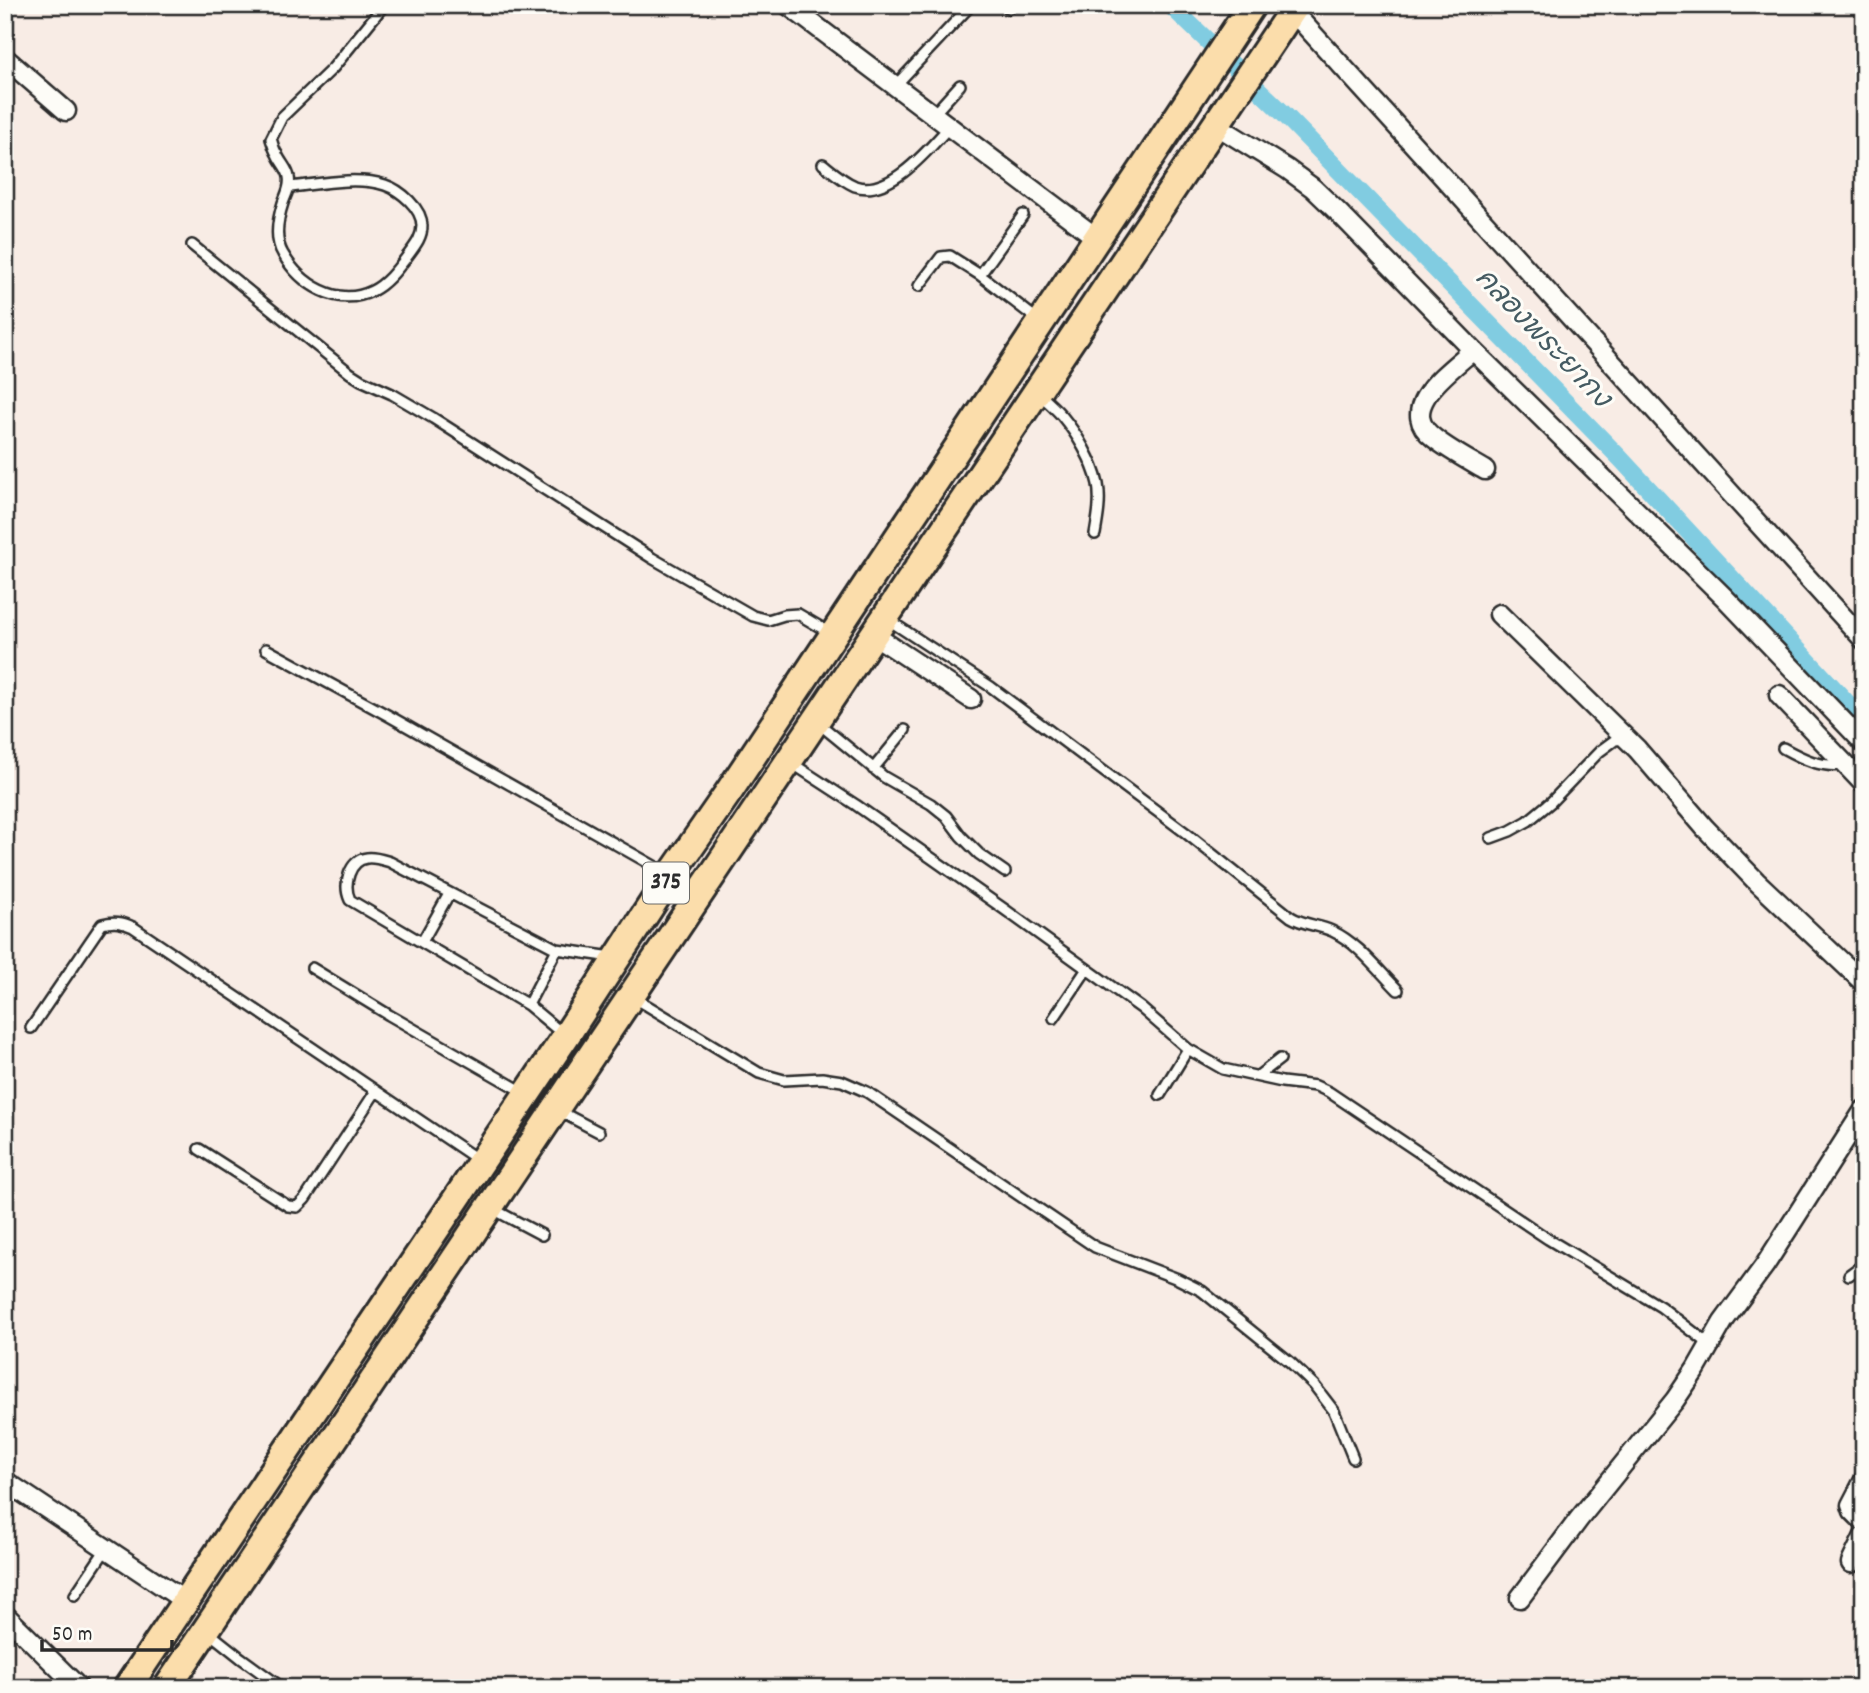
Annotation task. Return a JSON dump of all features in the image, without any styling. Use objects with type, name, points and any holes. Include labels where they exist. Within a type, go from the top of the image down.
[{"type":"main road","name":"375","points":[[127,1688],[834,635],[1251,7]]},
{"type":"main road","name":"375","points":[[167,1688],[1289,16]]},
{"type":"main road","points":[[730,790],[758,807]]},
{"type":"street","points":[[788,5],[1098,240]]},
{"type":"street","points":[[1289,16],[1864,640]]},
{"type":"street","points":[[5,58],[66,111]]},
{"type":"street","points":[[1216,125],[1313,188],[1472,351],[1724,597],[1864,743]]},
{"type":"street","points":[[1472,351],[1435,384],[1425,397],[1418,414],[1421,424],[1432,437],[1485,470]]},
{"type":"street","points":[[1499,614],[1626,739],[1756,881],[1864,983]]},
{"type":"street","points":[[880,627],[971,699]]},
{"type":"street","points":[[1779,695],[1864,784]]},
{"type":"street","points":[[1520,1598],[1579,1519],[1675,1400],[1723,1322],[1765,1265],[1864,1110]]},
{"type":"street","points":[[5,1480],[185,1601]]},
{"type":"street","points":[[1864,1480],[1851,1505],[1864,1522]]},
{"type":"street","points":[[1851,1563],[1864,1536]]},
{"type":"street","points":[[5,1615],[79,1688]]},
{"type":"lane","points":[[290,187],[363,181],[386,185],[404,196],[417,210],[422,225],[419,240],[390,278],[371,292],[345,298],[321,291],[293,270],[280,250],[277,234],[282,206],[290,187],[289,175],[271,139],[277,126],[282,117],[332,68],[384,5]]},
{"type":"lane","points":[[895,86],[971,5]]},
{"type":"lane","points":[[933,115],[960,85]]},
{"type":"lane","points":[[822,164],[857,187],[889,182],[914,164],[949,127]]},
{"type":"lane","points":[[980,275],[1023,215]]},
{"type":"lane","points":[[192,245],[349,373],[433,418],[652,558],[753,616],[768,620],[798,614],[834,635]]},
{"type":"lane","points":[[919,286],[941,257],[950,256],[980,275],[1042,323]]},
{"type":"lane","points":[[1037,392],[1062,415],[1088,458],[1097,481],[1099,497],[1095,534]]},
{"type":"lane","points":[[880,627],[991,688],[1186,833],[1291,917],[1300,923],[1331,930],[1343,937],[1398,990]]},
{"type":"lane","points":[[266,649],[671,876]]},
{"type":"lane","points":[[816,720],[892,783],[932,804],[979,854],[1005,872]]},
{"type":"lane","points":[[873,769],[905,730]]},
{"type":"lane","points":[[1491,838],[1528,821],[1551,802],[1600,751],[1615,740],[1626,739]]},
{"type":"lane","points":[[1783,748],[1804,760],[1823,765],[1846,765]]},
{"type":"lane","points":[[789,761],[934,859],[1087,969],[1141,1008],[1188,1049],[1223,1069],[1316,1086],[1329,1092],[1548,1239],[1661,1307],[1709,1344]]},
{"type":"lane","points":[[565,1036],[528,1005],[350,900],[346,884],[350,872],[358,861],[379,858],[557,949],[617,958]]},
{"type":"lane","points":[[422,942],[449,894]]},
{"type":"lane","points":[[31,1028],[102,924],[121,922],[133,927],[481,1161]]},
{"type":"lane","points":[[528,1005],[557,949]]},
{"type":"lane","points":[[312,968],[526,1094]]},
{"type":"lane","points":[[1054,1018],[1087,969]]},
{"type":"lane","points":[[631,996],[759,1073],[784,1080],[822,1078],[842,1082],[867,1093],[1095,1247],[1202,1291],[1290,1362],[1314,1385],[1334,1411],[1353,1458]]},
{"type":"lane","points":[[1160,1095],[1188,1049]]},
{"type":"lane","points":[[1258,1076],[1280,1059]]},
{"type":"lane","points":[[199,1149],[288,1206],[297,1207],[305,1199],[376,1091]]},
{"type":"lane","points":[[555,1109],[599,1132]]},
{"type":"lane","points":[[489,1207],[542,1234]]},
{"type":"lane","points":[[1849,1275],[1864,1264]]},
{"type":"lane","points":[[75,1595],[106,1549]]},
{"type":"lane","points":[[205,1630],[281,1687]]},
{"type":"waterway","name":"คลองพระยากง","points":[[1170,5],[1282,112],[1620,458],[1864,721]]}]
